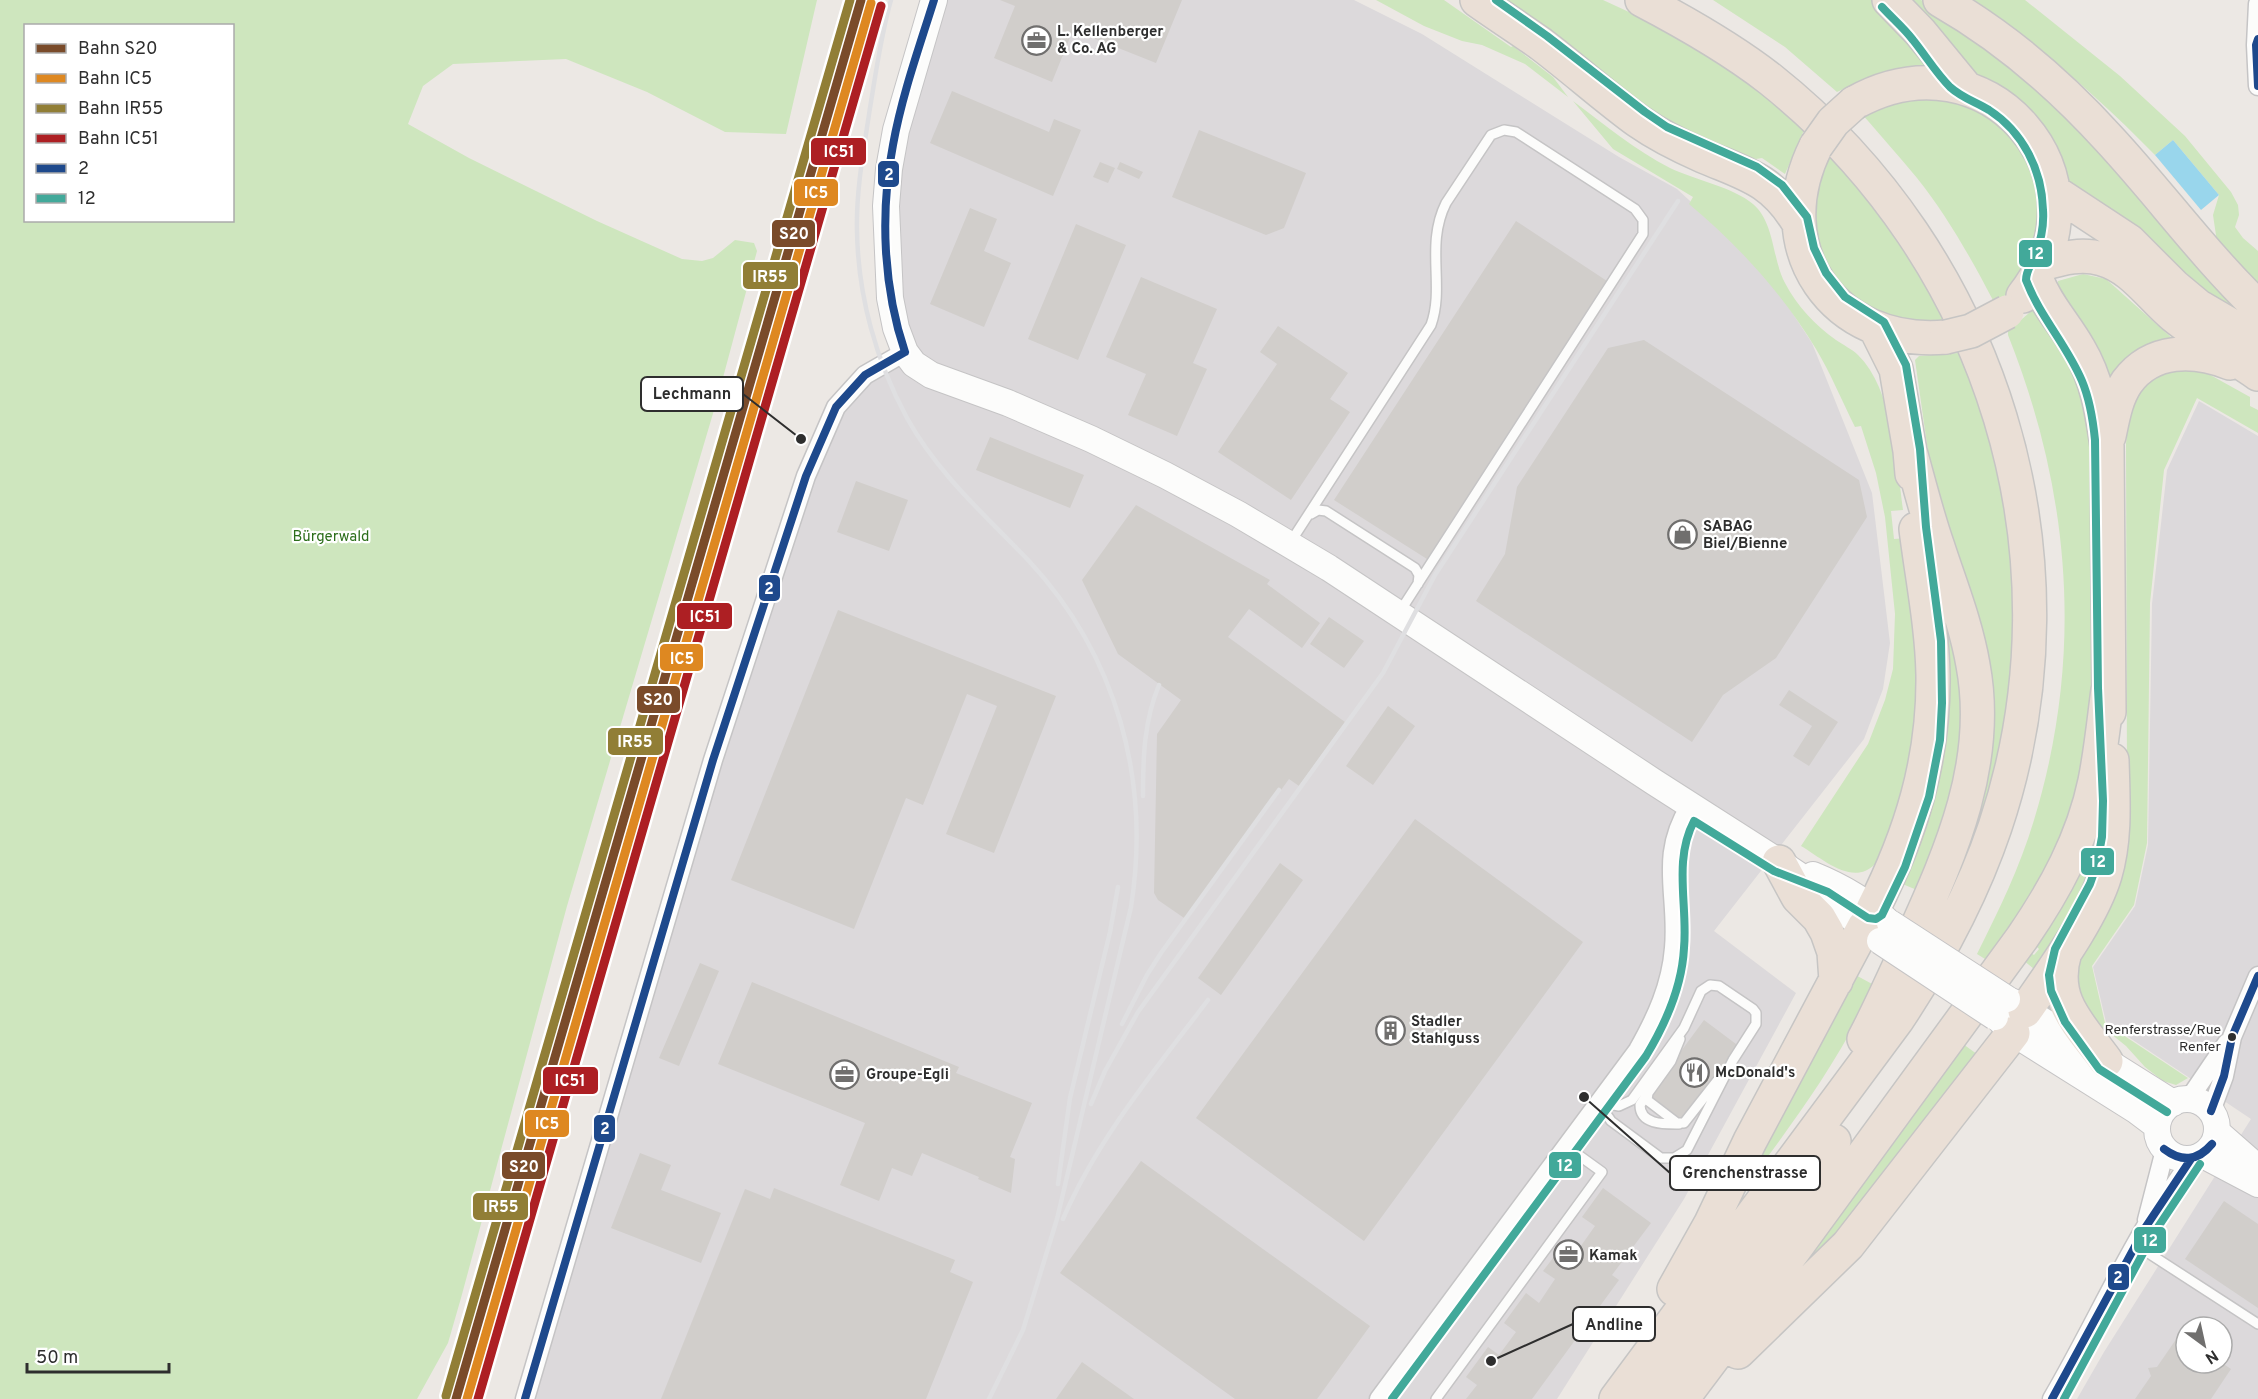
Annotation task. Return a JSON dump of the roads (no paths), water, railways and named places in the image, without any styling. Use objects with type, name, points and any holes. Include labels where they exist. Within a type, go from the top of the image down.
[{"type":"highway","points":[[1477,0],[1540,44],[1639,121],[1662,136],[1736,168],[1765,184],[1784,202],[1798,222]]},
{"type":"highway","points":[[1616,1399],[1785,1168],[1878,1046],[1915,992],[1951,929],[1985,855],[2005,795],[2015,756],[2026,687],[2030,621],[2023,519],[2001,414],[1977,350],[1943,282],[1903,218],[1836,139],[1777,85],[1714,40],[1642,0]]},
{"type":"highway","points":[[1646,1399],[1868,1094],[1930,1005],[1965,947],[2011,842],[2030,777],[2045,693],[2050,627],[2045,537],[2022,418],[1981,310],[1952,260],[1912,198],[1852,126],[1774,57],[1684,0]]},
{"type":"highway","points":[[1889,0],[1920,32],[1966,88]]},
{"type":"highway","points":[[1940,0],[2002,41],[2067,95],[2116,146],[2210,257],[2258,307]]},
{"type":"highway","points":[[1917,82],[1935,82],[1966,88],[1998,104],[2021,124],[2039,148],[2045,162],[2053,191],[2054,224],[2040,271],[2023,296],[2007,312],[1971,331],[1946,337],[1911,338],[1876,329],[1838,304],[1817,279],[1804,251],[1798,222],[1802,178],[1816,146],[1833,122],[1854,103],[1882,89],[1917,82]]},
{"type":"highway","points":[[2053,191],[2129,241],[2174,286],[2198,306],[2258,341]]},
{"type":"highway","points":[[2040,271],[2080,256],[2103,259],[2115,264],[2126,271],[2175,317],[2258,375]]},
{"type":"highway","points":[[1698,1399],[1743,1348],[1848,1245],[2010,1015],[2065,951],[2096,897],[2105,876],[2112,839],[2113,793],[2108,690],[2107,446],[2099,397],[2090,372],[2079,349],[2043,295],[2040,271]]},
{"type":"highway","points":[[1604,1399],[1689,1264],[1750,1141],[1836,981],[1877,925],[1919,794],[1930,738],[1932,653],[1916,528],[1910,451],[1896,369],[1876,329]]},
{"type":"highway","points":[[2107,446],[2114,411],[2121,393],[2135,373],[2155,359],[2178,353],[2201,354],[2229,362],[2258,375]]},
{"type":"highway","points":[[1785,1168],[1838,1086],[1876,1016],[1955,837],[1971,781],[1978,713],[1974,667],[1963,619],[1937,546],[1910,451]]},
{"type":"highway","points":[[1682,1399],[2022,938],[2050,895],[2078,839],[2090,802],[2099,758],[2108,690]]},
{"type":"highway","points":[[1779,862],[1798,897],[1819,918],[1827,932],[1834,952],[1836,981]]},
{"type":"highway","points":[[2065,951],[2060,978],[2061,993],[2074,1017],[2106,1061]]},
{"type":"main road","points":[[934,0],[896,130],[889,169],[886,206],[890,298],[896,328],[905,352],[922,371],[1091,439],[1175,480],[1329,568],[1779,862],[1833,883],[1877,925],[2010,1015],[2137,1111],[2176,1157],[2197,1157],[2258,1184]]},
{"type":"main road","points":[[2010,1015],[2106,1061],[2197,1111],[2258,1168]]},
{"type":"main road","points":[[2161,1138],[2162,1112],[2197,1111]]},
{"type":"main road","points":[[2197,1111],[2212,1145],[2197,1157]]},
{"type":"street","points":[[2258,4],[2258,86]]},
{"type":"street","points":[[525,1399],[713,760],[801,488],[836,406],[865,375],[905,352]]},
{"type":"street","points":[[1379,1399],[1638,1050],[1659,1011],[1666,992],[1674,948],[1671,860],[1680,822],[1690,806]]},
{"type":"street","points":[[2197,1111],[2258,976]]},
{"type":"street","points":[[2197,1111],[2224,1076],[2232,1037]]},
{"type":"street","points":[[2146,1226],[2161,1138]]},
{"type":"street","points":[[2052,1399],[2146,1226],[2197,1157]]},
{"type":"lane","points":[[1289,545],[1431,325],[1435,311],[1436,235],[1446,203],[1491,135],[1504,130],[1516,132],[1635,209],[1643,220],[1643,234],[1398,615]]},
{"type":"lane","points":[[1307,517],[1318,510],[1326,511],[1414,568],[1419,575],[1418,584]]},
{"type":"lane","points":[[1710,985],[1719,986],[1753,1009],[1757,1018],[1754,1028],[1733,1060],[1689,1119],[1679,1124],[1656,1123],[1642,1114],[1640,1105],[1674,1055],[1701,991],[1710,985]]},
{"type":"lane","points":[[1598,1102],[1619,1106],[1628,1103],[1684,1028]]},
{"type":"lane","points":[[1598,1102],[1607,1117],[1655,1155],[1661,1158],[1674,1158],[1684,1153],[1690,1145],[1733,1060]]},
{"type":"lane","points":[[1647,1093],[1649,1102],[1679,1124]]},
{"type":"lane","points":[[1436,1399],[1602,1172],[1566,1146]]},
{"type":"lane","points":[[2136,1245],[2258,1324]]},
{"type":"water","points":[[2173,140],[2219,195],[2201,210],[2155,155]]},
{"type":"railway","points":[[891,0],[877,67],[858,200],[858,255],[871,328],[886,374],[919,438],[963,493],[1029,561],[1059,598],[1085,637],[1105,679],[1120,722],[1131,767],[1136,813],[1136,860],[1131,907],[1057,1219],[1023,1330],[989,1399]]},
{"type":"railway","points":[[1091,1104],[1105,1071],[1138,1012],[1383,673],[1435,575],[1678,201]]},
{"type":"railway","points":[[1143,796],[1147,726],[1159,685]]},
{"type":"railway","points":[[1122,1024],[1161,953],[1279,790]]},
{"type":"railway","points":[[1058,1184],[1070,1098],[1110,932],[1118,887]]},
{"type":"railway","points":[[1063,1219],[1077,1189],[1110,1133],[1208,1000]]},
{"type":"rail line","name":"IR55","points":[[446,1396],[850,0]]},
{"type":"rail line","name":"S20","points":[[456,1399],[861,0]]},
{"type":"rail line","name":"IC5","points":[[467,1399],[871,3]]},
{"type":"rail line","name":"IC51","points":[[478,1399],[881,6]]},
{"type":"place","name":"L. Kellenberger & Co. AG","points":[[1036,40]]},
{"type":"place","name":"Lechmann","points":[[801,439]]},
{"type":"place","name":"SABAG Biel/Bienne","points":[[1682,535]]},
{"type":"place","name":"Stadler Stahlguss","points":[[1390,1030]]},
{"type":"place","name":"Renferstrasse/Rue Renfer","points":[[2232,1037]]},
{"type":"place","name":"McDonald's","points":[[1694,1072]]},
{"type":"place","name":"Groupe-Egli","points":[[845,1074]]},
{"type":"place","name":"Grenchenstrasse","points":[[1584,1097]]},
{"type":"place","name":"Kamak","points":[[1568,1255]]},
{"type":"place","name":"Andline","points":[[1491,1361]]},
{"type":"park label","name":"Bürgerwald","points":[[331,536]]}]
